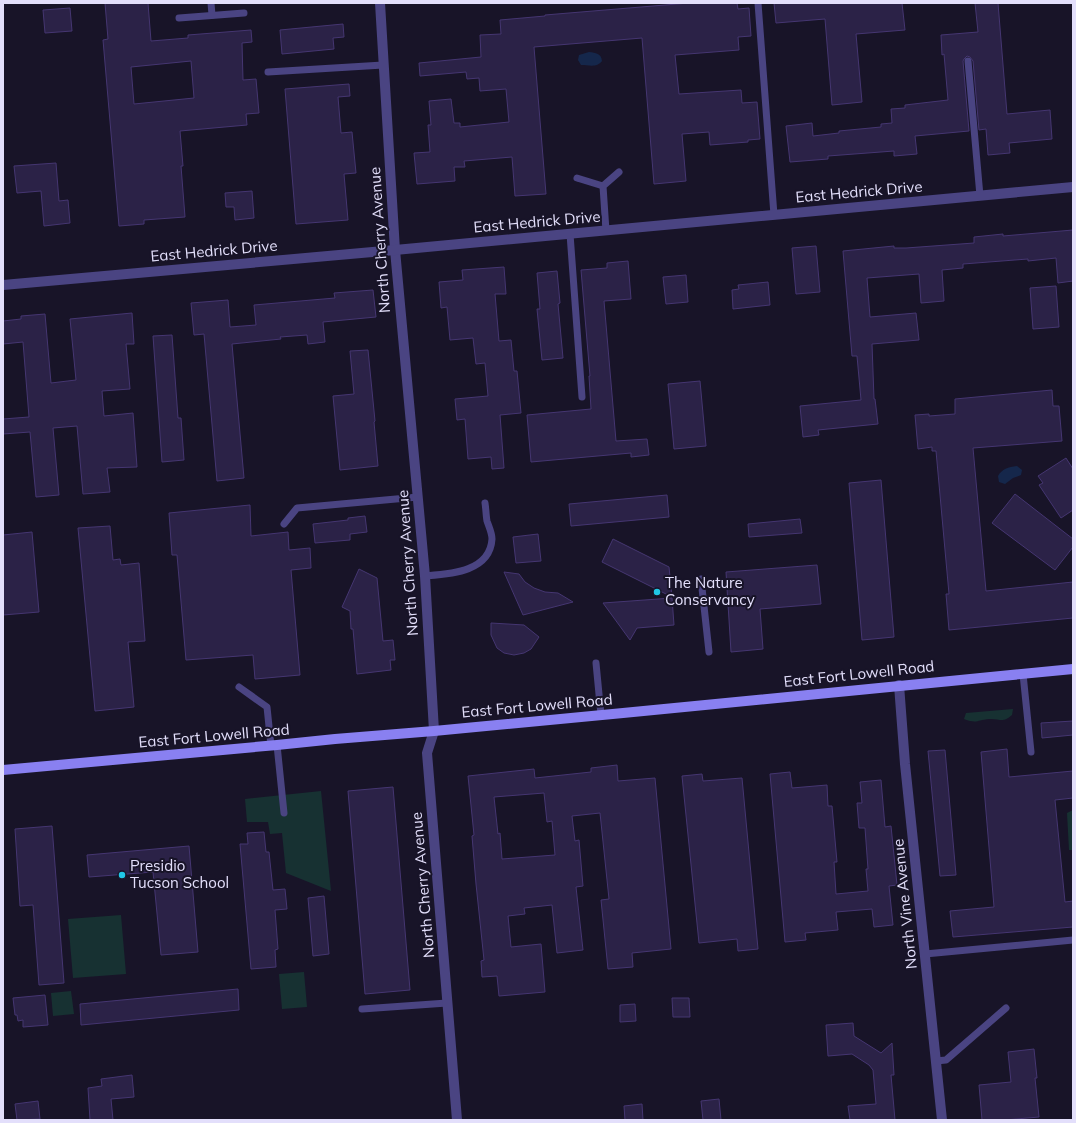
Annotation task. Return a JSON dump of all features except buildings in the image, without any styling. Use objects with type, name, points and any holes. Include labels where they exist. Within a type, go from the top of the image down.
[{"type":"main road","name":"East Fort Lowell Road","points":[[3,770],[335,738],[434,731],[1073,669]]},
{"type":"street","name":"North Cherry Avenue","points":[[380,3],[395,250],[426,576],[434,731],[427,753],[457,1120]]},
{"type":"street","name":"East Hedrick Drive","points":[[3,285],[606,231],[1073,187]]},
{"type":"street","name":"North Vine Avenue","points":[[899,685],[905,764],[942,1120]]},
{"type":"lane","points":[[211,3],[212,15]]},
{"type":"lane","points":[[758,3],[774,215]]},
{"type":"lane","points":[[179,18],[244,13]]},
{"type":"lane","points":[[968,61],[980,196]]},
{"type":"lane","points":[[268,72],[384,65]]},
{"type":"lane","points":[[603,186],[619,172]]},
{"type":"lane","points":[[577,178],[603,186]]},
{"type":"lane","points":[[603,186],[606,231]]},
{"type":"lane","points":[[570,234],[582,397]]},
{"type":"lane","points":[[284,524],[297,508],[418,497]]},
{"type":"lane","points":[[426,576],[461,572],[476,565],[485,558],[490,549],[492,538],[487,522],[485,503]]},
{"type":"lane","points":[[701,579],[709,652]]},
{"type":"lane","points":[[596,663],[601,715]]},
{"type":"lane","points":[[1023,674],[1031,752]]},
{"type":"lane","points":[[239,687],[267,708],[284,812]]},
{"type":"lane","points":[[925,954],[1073,940]]},
{"type":"lane","points":[[362,1009],[447,1003]]},
{"type":"lane","points":[[936,1061],[946,1060],[1006,1008]]},
{"type":"green space","points":[[1013,709],[1012,715],[1003,720],[989,719],[974,721],[964,719],[966,713]]},
{"type":"green space","points":[[321,791],[331,891],[286,873],[282,833],[270,834],[268,822],[247,822],[245,799]]},
{"type":"green space","points":[[1073,810],[1073,850],[1069,850],[1067,813]]},
{"type":"green space","points":[[121,915],[126,974],[73,978],[68,919]]},
{"type":"green space","points":[[304,972],[307,1007],[282,1009],[279,974]]},
{"type":"green space","points":[[71,991],[74,1014],[53,1016],[51,993]]},
{"type":"water","points":[[589,52],[599,55],[602,61],[598,65],[581,65],[578,60],[579,55]]},
{"type":"water","points":[[1017,466],[1022,470],[1021,475],[1013,478],[1005,484],[999,482],[998,476],[1003,470]]},
{"type":"place","name":"The Nature Conservancy","points":[[657,592]]},
{"type":"place","name":"Presidio Tucson School","points":[[122,875]]}]
